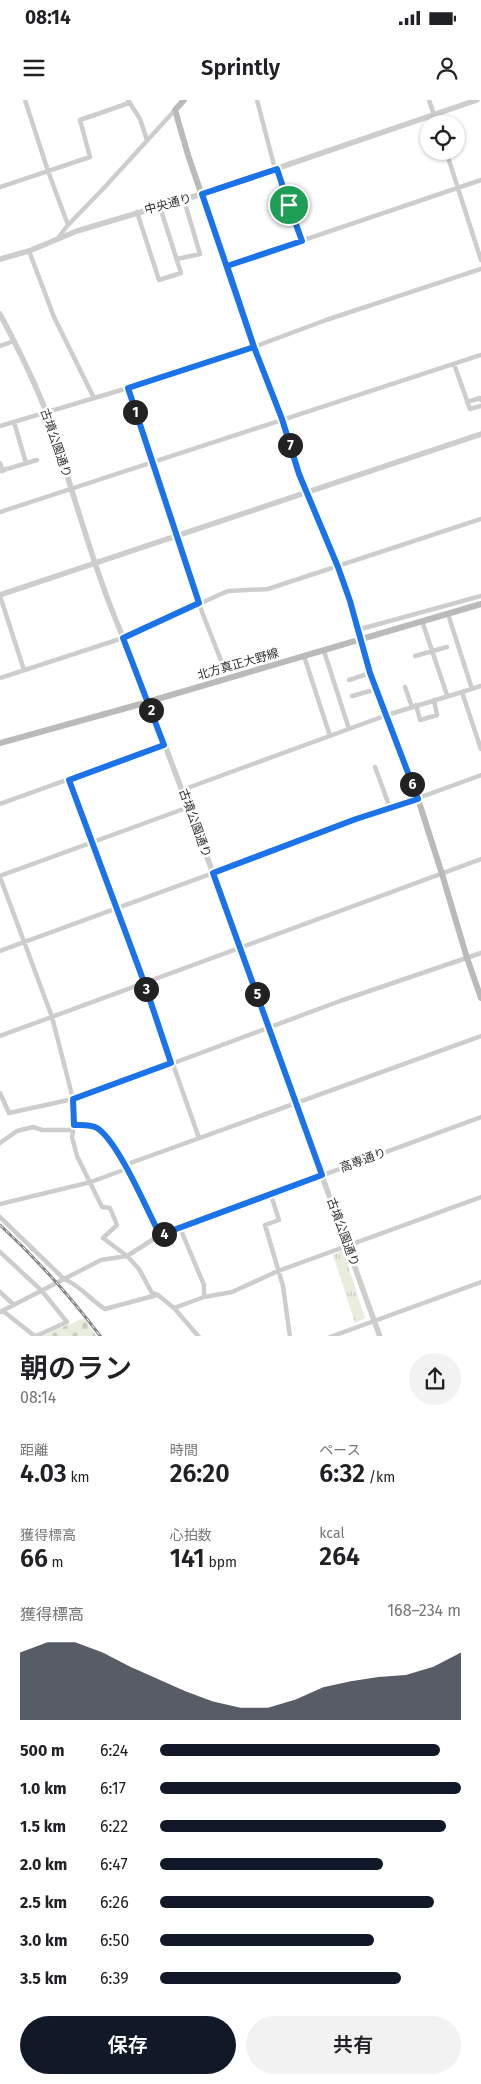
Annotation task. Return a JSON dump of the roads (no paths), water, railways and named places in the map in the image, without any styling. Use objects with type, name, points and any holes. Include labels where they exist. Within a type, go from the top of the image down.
[{"type":"main road","points":[[184,100],[175,110],[188,155],[254,347],[282,419],[306,493],[338,567],[350,601],[370,673],[418,799],[481,998]]},
{"type":"main road","name":"北方真正大野線","points":[[0,743],[148,702],[481,604]]},
{"type":"street","points":[[25,100],[68,225]]},
{"type":"street","points":[[257,100],[276,169],[302,241]]},
{"type":"street","points":[[429,100],[434,115]]},
{"type":"street","name":"中央通り","points":[[434,115],[478,100]]},
{"type":"street","points":[[0,187],[90,157],[80,120],[128,102],[140,119],[147,140]]},
{"type":"street","points":[[58,238],[175,110]]},
{"type":"street","name":"中央通り","points":[[0,259],[29,251],[76,231],[184,200],[420,120]]},
{"type":"street","points":[[449,160],[481,260]]},
{"type":"street","points":[[227,266],[481,180]]},
{"type":"street","points":[[177,260],[200,254],[184,200]]},
{"type":"street","points":[[137,212],[159,280],[181,273],[160,207]]},
{"type":"street","points":[[29,251],[54,317],[94,398]]},
{"type":"street","points":[[0,426],[128,388],[254,347],[326,320],[481,269]]},
{"type":"street","name":"古墳公園通り","points":[[0,314],[46,413],[115,620],[213,873],[380,1336]]},
{"type":"street","points":[[0,346],[14,341]]},
{"type":"street","points":[[0,512],[481,355]]},
{"type":"street","points":[[454,364],[470,409],[481,406]]},
{"type":"street","points":[[128,388],[199,603],[222,663]]},
{"type":"street","points":[[467,402],[480,398],[481,400]]},
{"type":"street","points":[[14,422],[26,463]]},
{"type":"street","points":[[24,670],[0,595],[481,434]]},
{"type":"street","points":[[0,462],[1,471],[37,460]]},
{"type":"street","points":[[0,674],[0,678],[123,638],[228,591],[268,589],[333,566],[338,567],[481,519]]},
{"type":"street","points":[[357,630],[481,596]]},
{"type":"street","points":[[448,614],[472,689]]},
{"type":"street","points":[[422,621],[447,696]]},
{"type":"street","points":[[415,656],[447,647]]},
{"type":"street","points":[[324,650],[349,728]]},
{"type":"street","points":[[304,656],[330,736]]},
{"type":"street","points":[[349,680],[370,673]]},
{"type":"street","points":[[182,790],[387,714],[481,686]]},
{"type":"street","points":[[405,687],[420,720],[437,715],[434,700]]},
{"type":"street","points":[[352,696],[377,689]]},
{"type":"street","points":[[462,692],[481,749]]},
{"type":"street","points":[[0,804],[164,745]]},
{"type":"street","points":[[375,767],[390,808]]},
{"type":"street","points":[[0,951],[481,775]]},
{"type":"street","points":[[69,780],[144,982],[199,1138]]},
{"type":"street","points":[[188,807],[0,877],[52,1017],[73,1099],[74,1125],[72,1137],[77,1156],[102,1207],[110,1208],[117,1225],[103,1238],[127,1256],[139,1269],[152,1292],[174,1308],[199,1336]]},
{"type":"street","points":[[0,1036],[481,859]]},
{"type":"street","points":[[0,1093],[9,1113],[73,1099],[481,953]]},
{"type":"street","points":[[0,1204],[91,1182],[199,1138],[481,1036]]},
{"type":"street","name":"高専通り","points":[[2,1311],[100,1260],[127,1256],[160,1235],[481,1117]]},
{"type":"street","points":[[74,1125],[94,1126],[115,1147],[160,1235]]},
{"type":"street","points":[[0,1143],[17,1132],[32,1127],[42,1130],[72,1130]]},
{"type":"street","points":[[271,1195],[279,1220],[265,1225],[283,1286],[290,1336]]},
{"type":"street","points":[[174,1308],[204,1297],[232,1292],[278,1271],[481,1197]]},
{"type":"street","points":[[0,1217],[64,1279],[72,1282],[93,1302],[105,1308],[158,1295]]},
{"type":"street","points":[[180,1228],[204,1285],[204,1297]]},
{"type":"street","points":[[0,1252],[42,1291],[67,1322],[36,1336],[2,1311]]},
{"type":"street","points":[[330,1336],[481,1282]]},
{"type":"street","points":[[0,1292],[14,1305]]},
{"type":"railway","points":[[0,1225],[53,1279],[100,1336]]}]
